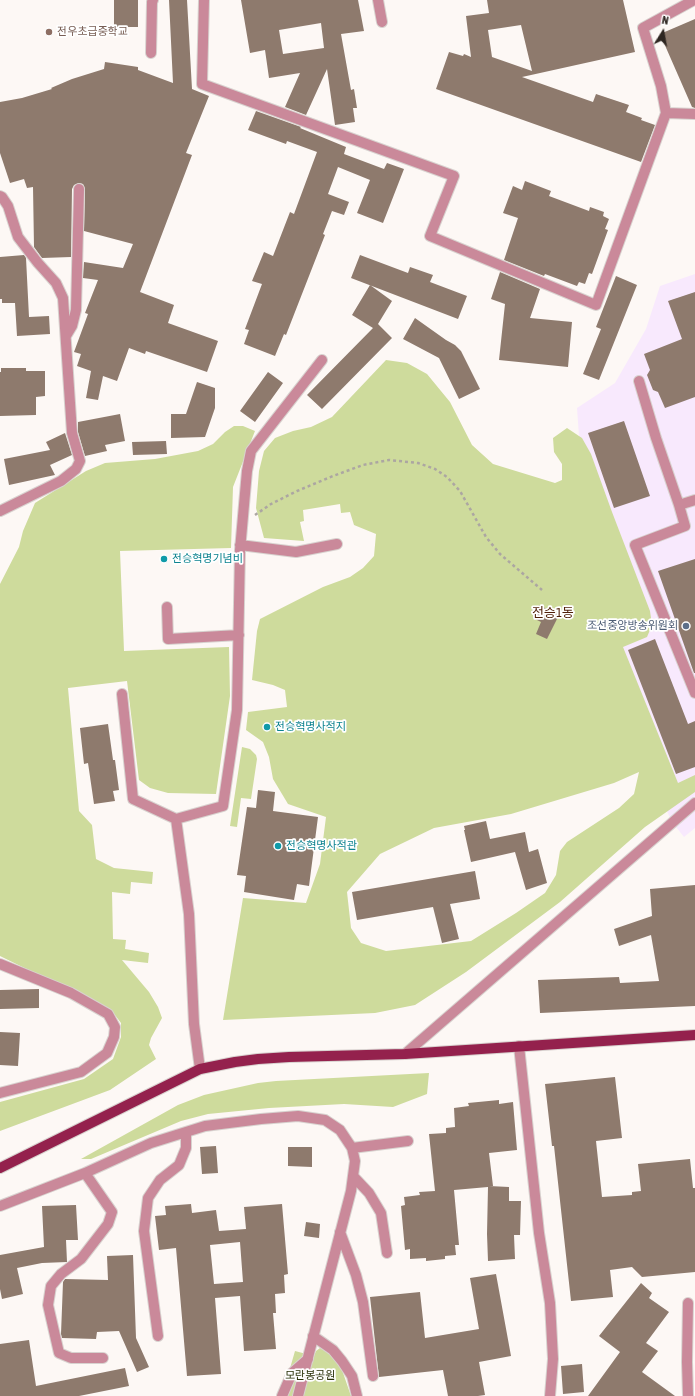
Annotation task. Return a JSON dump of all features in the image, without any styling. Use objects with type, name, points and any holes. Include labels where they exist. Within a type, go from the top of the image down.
[{"type":"main road","points":[[0,1168],[200,1069],[258,1059],[405,1054],[695,1036]]},
{"type":"street","points":[[151,53],[153,0]]},
{"type":"street","points":[[204,0],[202,84],[454,176],[430,236],[596,304],[666,113],[661,86],[643,28],[694,0]]},
{"type":"street","points":[[378,0],[382,22]]},
{"type":"street","points":[[666,113],[695,114]]},
{"type":"street","points":[[66,336],[72,326],[76,310],[79,189]]},
{"type":"street","points":[[0,196],[8,206],[18,237],[56,283],[63,298],[72,433],[80,461],[76,469],[61,481],[0,511]]},
{"type":"street","points":[[122,694],[133,799],[176,819],[223,806],[237,710],[240,544],[247,471],[251,451],[322,360]]},
{"type":"street","points":[[639,381],[685,526],[635,545],[695,693]]},
{"type":"street","points":[[679,505],[695,500]]},
{"type":"street","points":[[240,544],[296,552],[337,544]]},
{"type":"street","points":[[167,607],[168,639],[239,636]]},
{"type":"street","points":[[405,1054],[695,803]]},
{"type":"street","points":[[176,819],[189,914],[194,1024],[200,1069]]},
{"type":"street","points":[[0,964],[71,993],[108,1014],[115,1026],[114,1037],[107,1053],[80,1072],[0,1093]]},
{"type":"street","points":[[519,1046],[539,1233],[550,1303],[553,1359],[550,1396]]},
{"type":"street","points":[[0,1206],[86,1173],[151,1143],[205,1126],[298,1116],[325,1120],[340,1130],[352,1148],[355,1161],[351,1191],[298,1396]]},
{"type":"street","points":[[158,1336],[144,1231],[148,1198],[160,1180],[179,1165],[186,1148],[186,1132]]},
{"type":"street","points":[[352,1148],[408,1141]]},
{"type":"street","points":[[86,1173],[112,1212],[108,1224],[81,1259],[61,1274],[51,1286],[48,1305],[59,1353],[71,1358],[103,1358]]},
{"type":"street","points":[[353,1176],[369,1193],[381,1213],[387,1253]]},
{"type":"street","points":[[340,1232],[364,1302],[373,1376]]},
{"type":"street","points":[[688,1303],[688,1396]]},
{"type":"street","points":[[314,1336],[333,1350],[342,1361],[352,1376],[357,1396]]},
{"type":"street","points":[[282,1396],[292,1373],[308,1359]]},
{"type":"path","points":[[242,521],[253,517],[271,504],[297,491],[333,476],[363,466],[389,460],[418,463],[435,469],[446,477],[460,491],[486,537],[500,554],[542,590]]},
{"type":"shaded area","points":[[695,274],[695,828],[684,837],[672,822],[664,805],[618,644],[580,450],[577,408],[615,383],[646,329],[660,286]]},
{"type":"green space","points":[[386,360],[407,363],[427,374],[450,402],[472,445],[493,464],[555,483],[562,480],[562,464],[554,452],[553,438],[567,428],[582,438],[591,454],[650,611],[652,625],[647,637],[623,647],[678,783],[695,775],[695,792],[645,827],[560,902],[466,972],[415,1005],[375,1013],[223,1020],[243,898],[306,903],[320,864],[326,817],[288,804],[273,779],[269,757],[263,742],[246,730],[248,712],[287,707],[285,690],[273,685],[252,680],[257,631],[260,619],[323,587],[350,577],[363,568],[374,556],[376,534],[354,525],[350,512],[341,513],[340,504],[303,510],[304,521],[300,522],[304,541],[264,538],[256,508],[259,471],[264,451],[275,438],[293,431],[311,427],[332,417]],"holes":[[[639,772],[634,794],[619,808],[567,842],[560,851],[556,875],[545,893],[471,941],[386,951],[361,943],[351,928],[347,892],[380,854],[434,828],[511,814],[614,783]]]},
{"type":"green space","points":[[234,426],[243,426],[255,431],[233,487],[231,548],[120,551],[124,651],[229,647],[230,696],[216,794],[168,793],[150,788],[139,780],[127,681],[68,688],[79,811],[92,825],[96,859],[114,868],[153,872],[152,884],[131,882],[130,894],[112,892],[113,939],[126,940],[125,949],[149,953],[148,963],[122,960],[149,992],[158,1007],[162,1018],[151,1038],[149,1045],[156,1059],[110,1090],[0,1131],[0,1102],[84,1079],[113,1059],[121,1037],[121,1023],[112,1011],[0,956],[0,584],[19,547],[23,531],[35,503],[86,471],[105,463],[155,459],[198,451],[213,444],[225,432]]},
{"type":"green space","points":[[242,747],[250,749],[256,755],[257,759],[251,799],[241,798],[237,827],[230,826]]},
{"type":"green space","points":[[429,1073],[427,1094],[393,1107],[344,1104],[269,1108],[208,1114],[181,1121],[91,1159],[81,1159],[178,1105],[204,1095],[258,1083],[276,1081]]},
{"type":"green space","name":"모란봉공원","points":[[320,1348],[327,1349],[341,1367],[351,1396],[282,1396],[295,1351],[314,1356],[316,1351]]},
{"type":"building","points":[[114,0],[138,0],[138,27],[114,27]]},
{"type":"building","points":[[169,0],[187,0],[192,89],[209,96],[186,153],[192,155],[140,292],[174,305],[168,323],[218,341],[207,372],[146,351],[145,354],[129,348],[117,381],[103,376],[98,400],[86,398],[91,371],[77,366],[81,354],[74,352],[88,314],[85,313],[98,280],[83,278],[84,262],[123,268],[133,244],[84,231],[85,189],[83,184],[79,183],[74,185],[72,189],[71,257],[42,258],[34,247],[33,187],[27,188],[24,179],[10,183],[0,153],[0,102],[22,98],[52,89],[51,88],[72,79],[104,69],[105,62],[138,67],[138,70],[173,83]]},
{"type":"building","points":[[241,0],[358,0],[364,31],[341,34],[351,90],[354,89],[357,108],[353,108],[355,122],[335,125],[327,69],[306,115],[285,107],[300,73],[269,78],[265,50],[250,53]],"holes":[[[321,23],[324,48],[283,54],[279,30]]]},
{"type":"building","points":[[487,0],[623,0],[635,52],[522,77],[593,102],[596,94],[629,105],[626,112],[655,125],[641,162],[436,89],[449,52],[463,56],[464,54],[471,57],[466,16],[489,13]],"holes":[[[521,25],[532,71],[492,57],[488,30]]]},
{"type":"building","points":[[695,19],[695,108],[692,107],[660,34]]},
{"type":"building","points":[[256,111],[301,127],[300,128],[346,147],[344,154],[384,169],[387,163],[404,169],[383,223],[357,213],[370,180],[338,167],[328,194],[349,202],[344,215],[332,211],[323,234],[325,235],[286,335],[284,334],[275,356],[244,344],[249,330],[245,329],[262,284],[252,281],[264,252],[273,256],[290,212],[294,214],[317,152],[287,141],[286,144],[248,130]]},
{"type":"building","points":[[525,181],[551,191],[549,196],[589,211],[590,207],[604,212],[603,216],[609,219],[605,229],[608,230],[592,274],[589,273],[585,284],[579,282],[577,286],[545,274],[544,276],[504,260],[518,218],[503,213],[513,186],[522,190]]},
{"type":"building","points":[[24,255],[26,258],[29,317],[49,316],[50,334],[17,336],[15,303],[2,303],[2,299],[0,299],[0,257]]},
{"type":"building","points":[[360,255],[408,273],[410,267],[433,275],[430,282],[467,296],[458,319],[351,278]]},
{"type":"building","points":[[500,272],[540,289],[530,318],[572,322],[568,367],[499,360],[505,304],[491,299]]},
{"type":"building","points":[[616,276],[637,285],[599,380],[583,374],[601,329],[596,327]]},
{"type":"building","points":[[370,285],[392,301],[378,324],[392,338],[322,409],[307,395],[373,328],[352,315]]},
{"type":"building","points":[[695,292],[695,397],[665,408],[658,392],[653,390],[647,375],[650,370],[644,354],[682,339],[668,301]]},
{"type":"building","points":[[415,318],[455,345],[461,351],[480,389],[459,399],[439,358],[403,339]]},
{"type":"building","points":[[1,368],[26,368],[26,371],[45,371],[45,396],[36,397],[36,415],[0,416]]},
{"type":"building","points":[[268,372],[283,383],[255,422],[240,411]]},
{"type":"building","points":[[197,382],[215,388],[215,408],[205,437],[171,438],[171,414],[186,414]]},
{"type":"building","points":[[120,414],[125,441],[105,445],[107,451],[85,456],[78,432],[78,422]]},
{"type":"building","points":[[624,421],[650,496],[614,508],[588,433]]},
{"type":"building","points":[[65,433],[72,455],[50,465],[55,475],[9,485],[4,459],[50,450],[46,442]]},
{"type":"building","points":[[166,441],[167,454],[133,455],[132,442]]},
{"type":"building","name":"조선중앙방송위원회","points":[[695,559],[695,673],[694,673],[658,571]]},
{"type":"building","points":[[539,605],[559,615],[547,639],[536,634],[541,622],[533,618]]},
{"type":"building","points":[[655,639],[688,724],[695,721],[695,767],[676,774],[628,650]]},
{"type":"building","points":[[108,724],[119,790],[113,791],[115,801],[94,804],[88,763],[84,764],[80,728]]},
{"type":"building","name":"전승혁명사적관","points":[[258,790],[275,792],[273,811],[318,817],[309,886],[297,884],[294,900],[244,892],[246,876],[237,875],[247,807],[256,808]]},
{"type":"building","points":[[486,821],[490,839],[525,832],[529,852],[538,849],[547,883],[526,890],[515,852],[471,862],[464,826]]},
{"type":"building","points":[[475,871],[480,899],[450,904],[459,939],[442,943],[433,907],[357,920],[352,892]]},
{"type":"building","points":[[695,885],[695,1006],[540,1013],[538,980],[619,977],[620,983],[659,981],[651,935],[619,946],[614,929],[652,916],[650,889]]},
{"type":"building","points":[[39,989],[39,1008],[0,1009],[0,990]]},
{"type":"building","points":[[0,1032],[20,1033],[18,1066],[0,1065]]},
{"type":"building","points":[[615,1077],[622,1138],[596,1141],[602,1197],[632,1195],[632,1192],[641,1191],[638,1164],[690,1159],[693,1188],[695,1188],[695,1272],[642,1277],[632,1267],[610,1270],[613,1297],[571,1301],[554,1146],[552,1146],[545,1084]]},
{"type":"building","points":[[499,1100],[499,1104],[513,1102],[517,1150],[489,1153],[493,1186],[489,1186],[509,1187],[509,1201],[521,1201],[520,1235],[514,1235],[515,1259],[488,1261],[488,1187],[454,1190],[459,1245],[455,1245],[456,1255],[445,1256],[445,1259],[426,1261],[426,1258],[410,1259],[410,1249],[405,1250],[401,1206],[405,1205],[404,1197],[420,1195],[419,1192],[435,1191],[429,1134],[446,1133],[446,1128],[455,1127],[454,1108],[469,1106],[468,1103]]},
{"type":"building","points":[[216,1146],[218,1173],[202,1174],[200,1147]]},
{"type":"building","points":[[288,1147],[312,1147],[312,1167],[288,1166]]},
{"type":"building","points":[[191,1204],[192,1213],[216,1210],[219,1231],[246,1229],[244,1207],[282,1204],[288,1274],[284,1275],[285,1293],[275,1294],[276,1313],[273,1313],[276,1349],[244,1351],[240,1296],[215,1298],[221,1374],[187,1376],[176,1248],[159,1250],[155,1216],[166,1215],[165,1206]],"holes":[[[240,1242],[243,1282],[214,1284],[210,1245]]]},
{"type":"building","points":[[76,1205],[78,1240],[66,1240],[67,1262],[42,1263],[17,1268],[23,1294],[2,1299],[0,1289],[0,1255],[44,1247],[42,1206]]},
{"type":"building","points":[[306,1222],[320,1224],[319,1238],[304,1236]]},
{"type":"building","points":[[133,1255],[136,1338],[149,1367],[137,1372],[119,1331],[97,1332],[96,1339],[62,1338],[61,1334],[63,1282],[65,1279],[108,1280],[107,1256]]},
{"type":"building","points":[[496,1274],[511,1356],[479,1362],[485,1395],[448,1396],[443,1370],[379,1377],[370,1297],[420,1292],[425,1338],[479,1329],[470,1278]]},
{"type":"building","points":[[641,1283],[652,1293],[649,1298],[669,1312],[646,1343],[658,1351],[642,1372],[675,1396],[588,1396],[620,1352],[599,1336]]},
{"type":"building","points":[[29,1340],[36,1386],[125,1368],[129,1386],[79,1396],[0,1396],[0,1344]]},
{"type":"building","points":[[582,1364],[584,1392],[563,1394],[561,1366]]},
{"type":"place","name":"전우초급중학교","points":[[49,32]]},
{"type":"place","name":"전승혁명기념비","points":[[164,559]]},
{"type":"place","name":"조선중앙방송위원회","points":[[686,626]]},
{"type":"place","name":"전승혁명사적지","points":[[267,727]]},
{"type":"place","name":"전승혁명사적관","points":[[278,846]]},
{"type":"district","name":"전승1동","points":[[553,613]]}]
